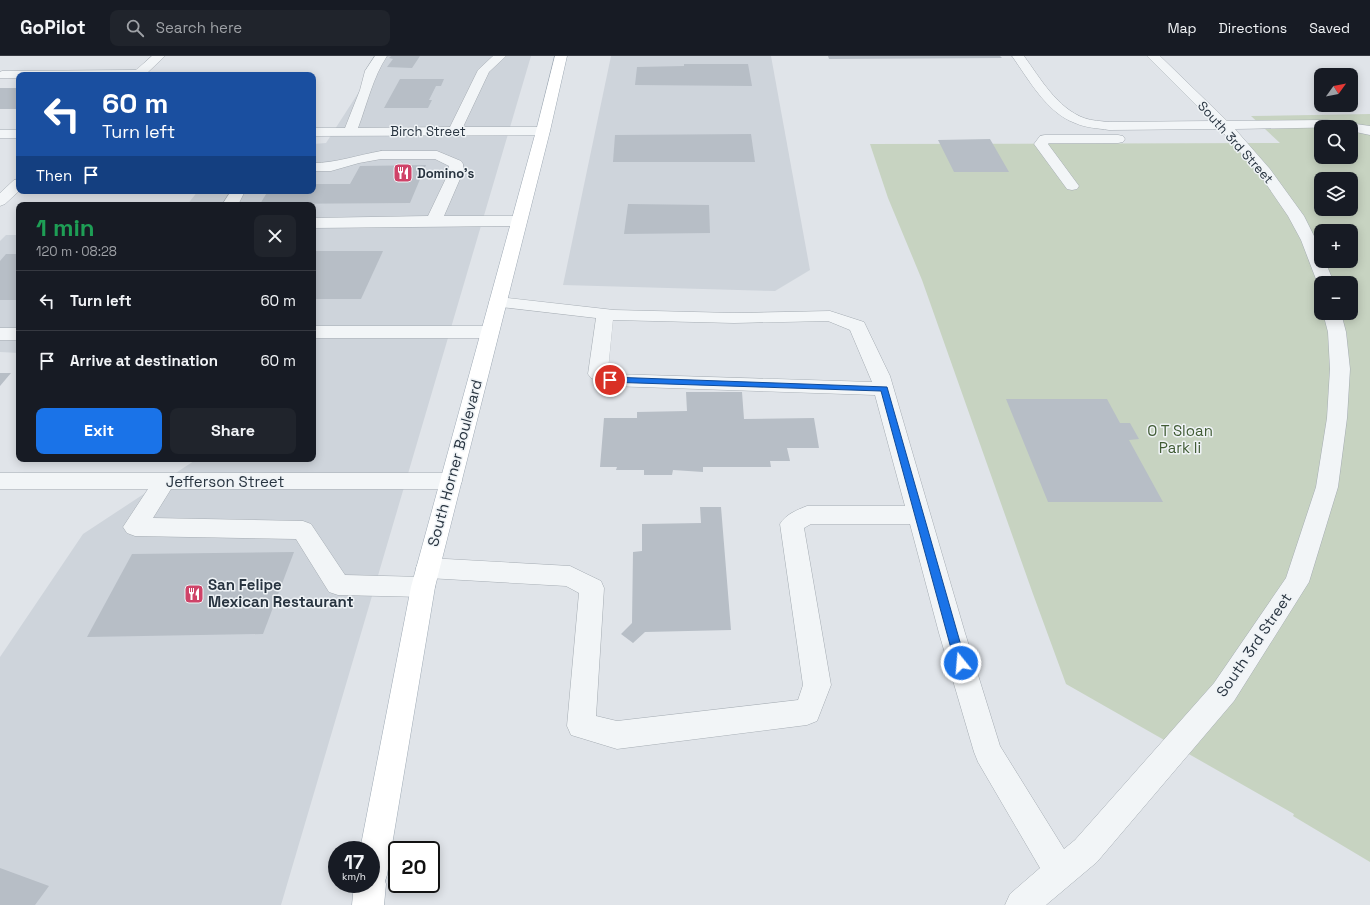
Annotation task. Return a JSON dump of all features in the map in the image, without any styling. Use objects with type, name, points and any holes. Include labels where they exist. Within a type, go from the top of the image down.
[{"type":"main road","name":"South Horner Boulevard","points":[[377,841],[425,578],[543,131],[561,56]]},
{"type":"main road","points":[[368,905],[369,893]]},
{"type":"street","points":[[141,72],[159,56]]},
{"type":"street","points":[[350,132],[366,90],[371,70],[380,56]]},
{"type":"street","points":[[456,131],[484,70],[500,56]]},
{"type":"street","points":[[1018,56],[1054,104],[1070,115],[1090,124],[1109,126],[1327,124],[1362,128],[1370,131]]},
{"type":"street","name":"South 3rd Street","points":[[1153,56],[1222,125],[1271,178],[1296,217],[1313,250],[1322,276]]},
{"type":"street","points":[[2,75],[16,75]]},
{"type":"street","name":"Birch Street","points":[[316,132],[543,131]]},
{"type":"street","points":[[0,134],[16,134]]},
{"type":"street","points":[[1072,186],[1041,144],[1045,139],[1133,140]]},
{"type":"street","points":[[1220,140],[1236,140]]},
{"type":"street","points":[[316,167],[331,167],[357,159],[381,155],[437,156],[456,164],[456,172],[434,221]]},
{"type":"street","points":[[0,201],[16,187]]},
{"type":"street","points":[[316,223],[519,221]]},
{"type":"street","points":[[498,302],[605,314],[734,318],[830,316],[858,326],[880,376],[884,389],[952,633],[988,752],[1060,872]]},
{"type":"street","points":[[605,314],[598,374],[610,380],[884,389]]},
{"type":"street","name":"South 3rd Street","points":[[1021,905],[1086,851],[1224,692],[1297,582],[1327,487],[1337,418],[1340,369],[1337,332],[1334,320]]},
{"type":"street","points":[[316,332],[490,332]]},
{"type":"street","points":[[0,334],[16,334]]},
{"type":"street","name":"Jefferson Street","points":[[0,481],[451,481]]},
{"type":"street","points":[[165,481],[135,527],[303,530],[338,585],[425,578],[570,576],[592,588],[581,726],[617,734],[807,712],[817,685],[792,524],[807,515],[919,515]]},
{"type":"shaded area","points":[[382,56],[531,56],[281,905],[0,905],[0,657],[83,534],[192,462],[316,462],[316,202],[189,202],[196,194],[316,194],[316,144],[326,143]]},
{"type":"shaded area","points":[[611,56],[771,56],[810,270],[775,291],[563,285]]},
{"type":"shaded area","points":[[6,235],[16,235],[16,353],[0,352],[0,241]]},
{"type":"green space","name":"O T Sloan Park Ii","points":[[1370,114],[1370,862],[1293,816],[1294,814],[1066,684],[922,280],[888,198],[870,144],[1280,143],[1251,116]]},
{"type":"building","points":[[391,56],[420,56],[412,68],[387,67],[393,59],[389,58]]},
{"type":"building","points":[[828,56],[1000,56],[1002,58],[829,59]]},
{"type":"building","points":[[684,64],[748,64],[752,86],[635,85],[637,67],[684,66]]},
{"type":"building","points":[[400,79],[444,79],[441,86],[436,86],[429,100],[432,100],[428,108],[384,108]]},
{"type":"building","points":[[0,88],[16,88],[16,109],[0,109]]},
{"type":"building","points":[[751,134],[755,162],[613,162],[615,135]]},
{"type":"building","points":[[990,139],[1009,172],[954,172],[938,140]]},
{"type":"building","points":[[426,165],[410,203],[316,204],[316,202],[261,202],[266,194],[316,194],[316,184],[350,184],[360,166]]},
{"type":"building","points":[[628,204],[709,205],[710,233],[624,234]]},
{"type":"building","points":[[316,251],[383,251],[361,299],[316,299]]},
{"type":"building","points":[[6,254],[16,254],[16,300],[0,300],[0,261]]},
{"type":"building","points":[[0,373],[11,373],[0,386]]},
{"type":"building","points":[[686,392],[742,392],[744,419],[814,418],[819,448],[787,448],[790,461],[770,461],[771,467],[703,467],[703,472],[673,470],[672,475],[644,475],[644,470],[616,470],[617,467],[600,467],[604,418],[637,418],[637,412],[687,411]]},
{"type":"building","points":[[1006,399],[1107,399],[1120,423],[1130,423],[1139,439],[1129,440],[1163,502],[1048,502]]},
{"type":"building","points":[[700,507],[721,507],[731,630],[645,632],[633,643],[621,634],[632,623],[633,552],[642,551],[642,524],[701,523]]},
{"type":"building","name":"San Felipe Mexican Restaurant","points":[[294,552],[263,634],[87,637],[132,554]]},
{"type":"building","points":[[0,868],[49,886],[35,905],[0,905]]},
{"type":"place","name":"Domino's","points":[[403,173]]},
{"type":"place","name":"San Felipe Mexican Restaurant","points":[[194,594]]},
{"type":"route","points":[[610,380],[884,389],[961,663]]}]
